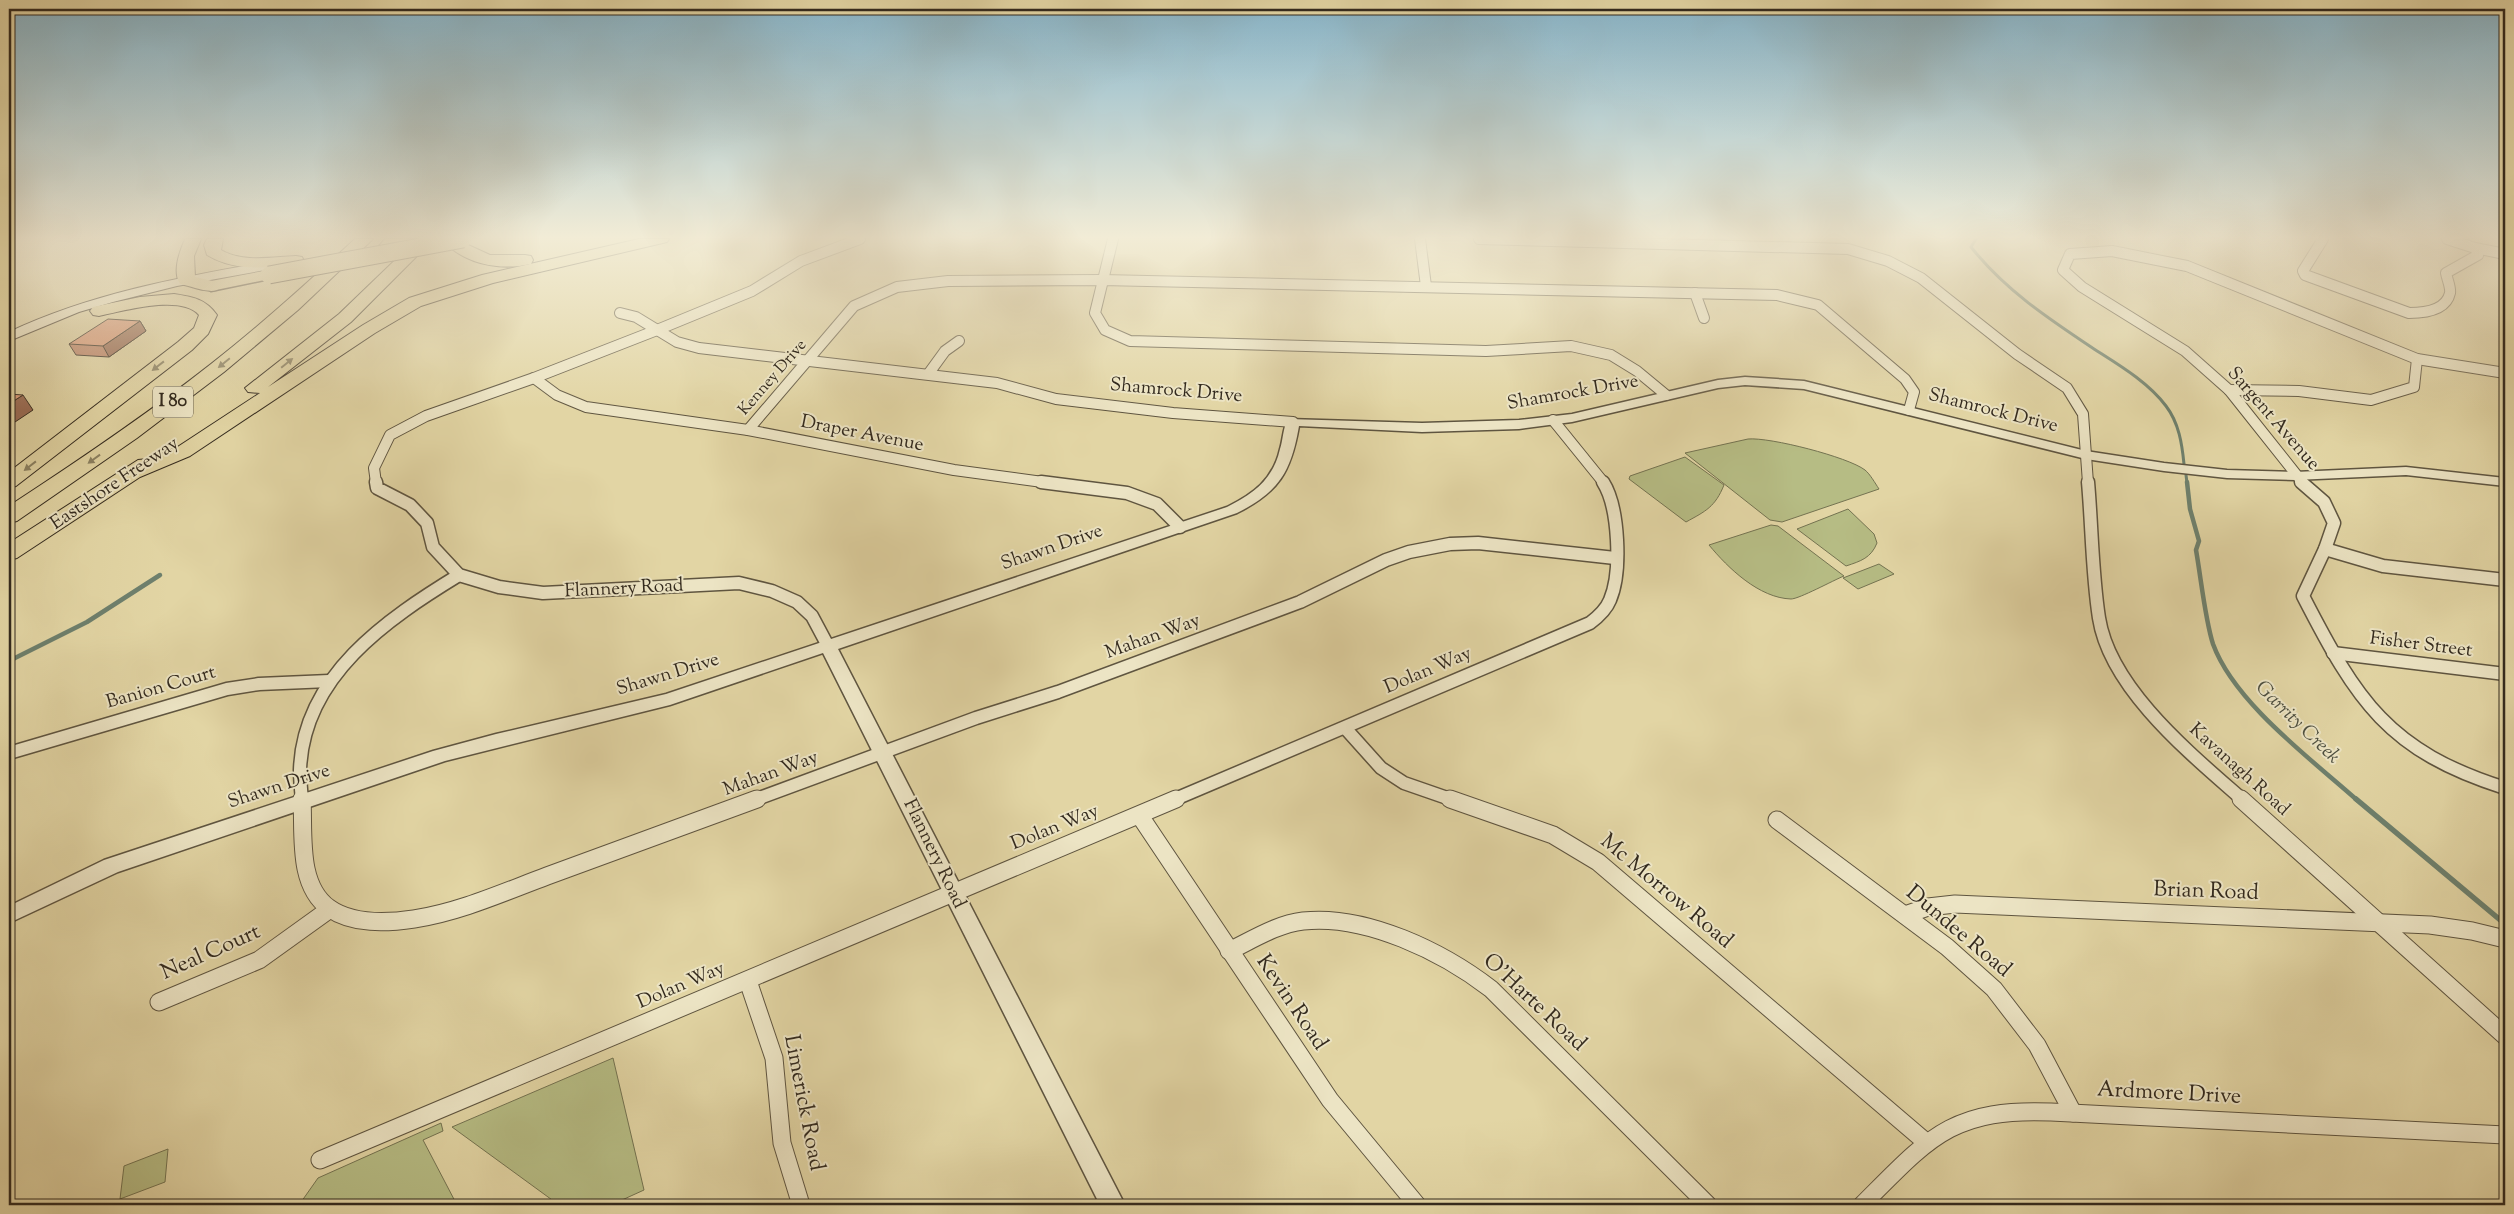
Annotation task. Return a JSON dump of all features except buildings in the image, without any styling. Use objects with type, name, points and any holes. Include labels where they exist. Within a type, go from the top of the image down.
[{"type":"highway","points":[[246,345],[291,296]]},
{"type":"highway","name":"Eastshore Freeway","points":[[9,516],[93,460],[246,345],[301,296]]},
{"type":"highway","name":"Eastshore Freeway","points":[[9,553],[134,472],[278,370],[345,318],[368,296]]},
{"type":"highway","points":[[134,472],[184,452],[369,329],[415,302],[434,296]]},
{"type":"highway","points":[[9,482],[185,346],[202,330],[208,315],[205,309],[198,304],[167,300],[146,301],[99,312]]},
{"type":"main road","points":[[9,337],[89,304],[123,296]]},
{"type":"main road","points":[[9,349],[39,334],[99,312],[159,296]]},
{"type":"street","points":[[459,575],[433,547],[427,523],[410,505],[377,488],[374,468],[390,436],[426,416],[534,378],[741,296]]},
{"type":"street","name":"Kenney Drive","points":[[748,430],[854,306],[877,296]]},
{"type":"street","points":[[1099,296],[1095,313],[1097,322],[1104,331],[1120,339],[1137,343],[1486,351],[1571,346],[1611,355],[1638,371],[1666,395]]},
{"type":"street","points":[[1696,296],[1704,318]]},
{"type":"street","name":"Kenney Drive","points":[[1781,296],[1818,305],[1905,379],[1914,392],[1909,410]]},
{"type":"street","points":[[1943,296],[2003,343],[2067,388],[2083,414],[2086,455]]},
{"type":"street","name":"Sargent Avenue","points":[[2096,296],[2185,351],[2228,390],[2295,476],[2324,502],[2334,523],[2325,549],[2303,596],[2359,695],[2386,725],[2430,755],[2505,788]]},
{"type":"street","name":"Sargent Avenue","points":[[2260,296],[2417,359],[2505,374]]},
{"type":"street","points":[[2359,296],[2409,313],[2425,313],[2440,306],[2447,296]]},
{"type":"street","name":"Shamrock Drive","points":[[620,313],[636,317],[677,342],[699,348],[929,373],[997,383],[1056,399],[1174,413],[1428,429],[1491,427],[1553,420],[1718,384],[1745,381],[1804,386],[1909,410],[2086,455],[2218,473],[2295,476],[2406,472],[2505,482]]},
{"type":"street","points":[[929,373],[945,351],[959,341]]},
{"type":"street","points":[[2228,390],[2299,391],[2371,400],[2414,387],[2417,359]]},
{"type":"street","name":"Draper Avenue","points":[[534,378],[557,395],[586,407],[748,430],[954,470],[1127,493],[1157,504],[1180,527]]},
{"type":"street","name":"Dolan Way","points":[[320,1160],[1140,816],[1586,626],[1600,615],[1613,596],[1615,558],[1614,501],[1593,469],[1553,420]]},
{"type":"street","name":"Shawn Drive","points":[[9,915],[50,893],[111,866],[302,801],[488,740],[647,706],[1232,510],[1254,499],[1277,477],[1286,461],[1294,422]]},
{"type":"street","name":"Kavanagh Road","points":[[2086,455],[2099,619],[2103,636],[2122,674],[2152,714],[2178,742],[2505,1036]]},
{"type":"street","name":"Mahan Way","points":[[459,575],[390,620],[357,650],[328,681],[310,717],[301,752],[302,801],[309,883],[320,901],[330,909],[354,918],[383,922],[420,919],[447,913],[976,718],[1058,692],[1300,602],[1386,560],[1409,552],[1436,546],[1478,543],[1615,558]]},
{"type":"street","points":[[2325,549],[2383,566],[2505,580]]},
{"type":"street","name":"Flannery Road","points":[[459,575],[499,587],[543,593],[739,583],[772,591],[797,602],[812,616],[884,752],[953,893],[1113,1205]]},
{"type":"street","name":"Fisher Street","points":[[2333,652],[2505,674]]},
{"type":"street","name":"Banion Court","points":[[9,753],[227,689],[259,684],[328,681]]},
{"type":"street","name":"Mc Morrow Road","points":[[1346,729],[1375,762],[1396,779],[1430,793],[1552,835],[1598,862],[1927,1142]]},
{"type":"street","name":"Kevin Road","points":[[1140,816],[1330,1100],[1417,1205]]},
{"type":"street","name":"Dundee Road","points":[[1777,820],[1964,961],[2007,1003],[2037,1045],[2072,1113]]},
{"type":"street","name":"Brian Road","points":[[1905,915],[1928,908],[1955,904],[2380,922],[2452,927],[2505,939]]},
{"type":"street","name":"Neal Court","points":[[159,1002],[258,960],[286,943],[330,909]]},
{"type":"street","name":"O'Harte Road","points":[[1229,951],[1289,924],[1306,920],[1325,920],[1352,924],[1394,937],[1456,963],[1491,989],[1708,1205]]},
{"type":"street","name":"Limerick Road","points":[[748,981],[774,1058],[782,1143],[801,1205]]},
{"type":"street","name":"Ardmore Drive","points":[[1862,1205],[1927,1142],[1945,1129],[1965,1120],[1987,1114],[2015,1111],[2072,1113],[2505,1135]]},
{"type":"green space","points":[[1748,439],[1773,441],[1843,459],[1865,470],[1879,489],[1782,522],[1770,520],[1685,453]]},
{"type":"green space","points":[[1685,457],[1724,485],[1717,499],[1709,508],[1686,522],[1629,479],[1630,476]]},
{"type":"green space","points":[[1848,509],[1874,534],[1877,543],[1872,552],[1865,558],[1846,566],[1797,529]]},
{"type":"green space","points":[[1771,525],[1778,526],[1844,576],[1795,598],[1779,597],[1756,588],[1745,580],[1725,563],[1709,545]]},
{"type":"green space","points":[[1879,564],[1894,574],[1858,589],[1843,578]]},
{"type":"green space","points":[[613,1058],[644,1190],[611,1205],[559,1205],[452,1127]]},
{"type":"green space","points":[[441,1123],[443,1131],[423,1140],[457,1205],[299,1205],[318,1178]]},
{"type":"green space","points":[[168,1149],[165,1182],[120,1199],[124,1166]]},
{"type":"waterway","name":"Garrity Creek","points":[[2020,296],[2133,374],[2159,397],[2174,419],[2177,427],[2184,464]]},
{"type":"waterway","name":"Garrity Creek","points":[[2186,475],[2187,483]]},
{"type":"waterway","name":"Garrity Creek","points":[[2187,482],[2190,509],[2199,541],[2196,550],[2208,623],[2213,644],[2223,666],[2256,708],[2297,748],[2357,800]]},
{"type":"waterway","points":[[9,661],[87,622],[160,575]]},
{"type":"waterway","name":"Garrity Creek","points":[[2356,799],[2505,924]]}]
